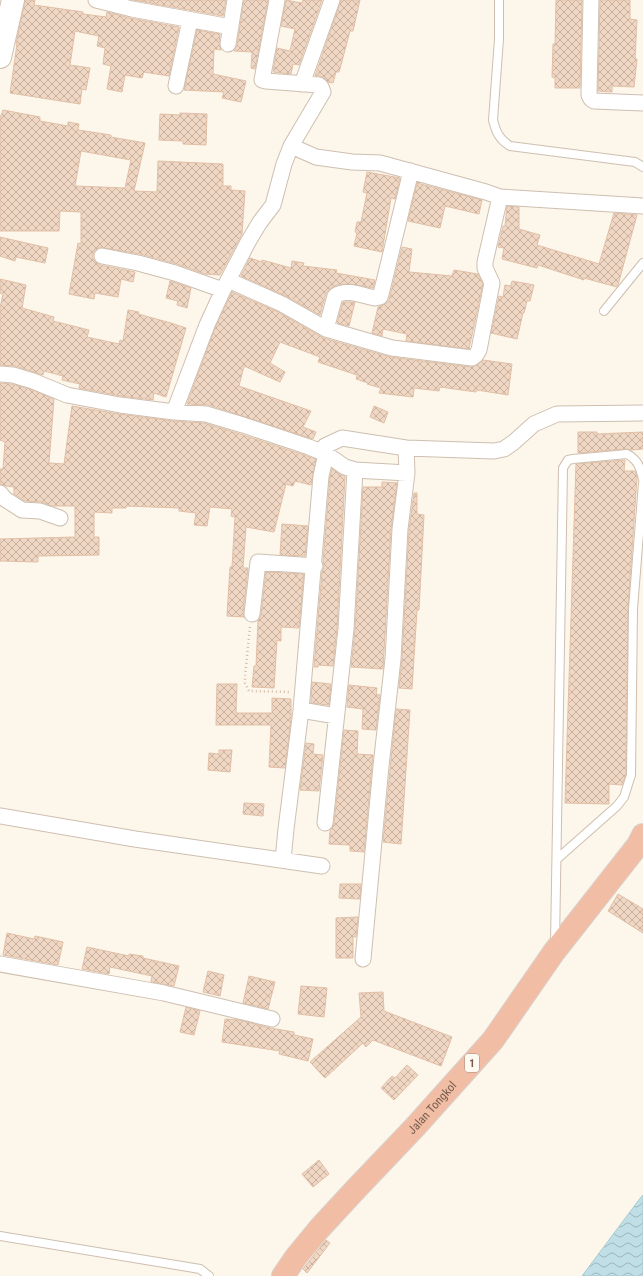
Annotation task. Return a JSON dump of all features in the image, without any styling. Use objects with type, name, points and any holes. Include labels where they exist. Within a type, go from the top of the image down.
[{"type":"highway","name":"Jalan Tongkol","points":[[283,1276],[296,1257],[319,1229],[415,1127],[493,1040],[554,952],[638,845],[643,836]]},
{"type":"street","points":[[0,57],[13,0]]},
{"type":"street","points":[[96,0],[132,10],[231,27]]},
{"type":"street","points":[[228,44],[235,0]]},
{"type":"street","points":[[174,412],[205,332],[226,285],[248,242],[260,222],[273,205],[284,164],[291,146],[323,92],[319,85],[266,82],[262,80],[277,0]]},
{"type":"street","points":[[302,84],[332,0]]},
{"type":"street","points":[[591,0],[591,98],[594,101],[643,103]]},
{"type":"street","points":[[176,86],[190,20]]},
{"type":"street","points":[[291,146],[316,157],[352,162],[380,163],[500,197],[643,206]]},
{"type":"street","points":[[326,329],[335,296],[337,294],[345,292],[375,298],[380,297],[411,171]]},
{"type":"street","points":[[102,256],[138,263],[226,285],[282,304],[326,329],[392,348],[472,358],[476,355],[492,284],[485,262],[500,197]]},
{"type":"street","points":[[0,374],[13,375],[34,381],[67,395],[120,406],[206,414],[302,445],[330,446],[342,438],[406,448],[494,452],[504,449],[534,424],[557,414],[643,413]]},
{"type":"street","points":[[330,446],[345,467],[355,470],[407,473]]},
{"type":"street","points":[[283,860],[303,693],[321,476],[330,446]]},
{"type":"street","points":[[363,959],[380,774],[393,659],[400,529],[407,473],[406,448]]},
{"type":"street","points":[[325,823],[346,629],[355,470]]},
{"type":"street","points":[[0,493],[5,499],[22,510],[40,511],[60,518]]},
{"type":"street","points":[[252,614],[258,562],[314,566]]},
{"type":"street","points":[[301,710],[336,716]]},
{"type":"street","points":[[0,816],[143,840],[322,866]]},
{"type":"street","points":[[0,964],[164,993],[272,1019]]},
{"type":"lane","points":[[500,0],[499,39],[493,120],[496,132],[501,141],[510,146],[635,162],[643,167]]},
{"type":"lane","points":[[635,162],[643,158]]},
{"type":"lane","points":[[604,311],[643,263]]},
{"type":"lane","points":[[554,952],[557,859],[563,468],[568,460],[627,454],[635,458],[640,467],[643,479]]},
{"type":"lane","points":[[557,859],[617,806],[624,797],[631,776],[633,609],[643,483]]},
{"type":"lane","points":[[0,1236],[200,1269],[209,1276]]},
{"type":"path","points":[[252,614],[245,676],[246,688],[250,691],[303,693]]},
{"type":"water","points":[[643,1195],[643,1276],[582,1276],[641,1197]]},
{"type":"building","points":[[25,0],[35,0],[34,5],[83,12],[83,14],[106,17],[107,12],[179,27],[169,76],[144,72],[142,78],[125,75],[122,92],[107,89],[111,66],[103,64],[105,48],[97,46],[99,36],[75,31],[70,65],[90,68],[86,90],[82,89],[80,104],[10,93],[16,44]]},
{"type":"building","points":[[133,0],[226,0],[223,16]]},
{"type":"building","points":[[244,0],[268,0],[255,69],[251,68],[252,52],[234,51],[237,45]]},
{"type":"building","points":[[286,0],[302,3],[303,0],[322,0],[299,65],[293,64],[291,74],[273,72],[277,48],[290,51],[295,29],[281,26]]},
{"type":"building","points":[[341,0],[360,0],[353,31],[350,31],[339,72],[336,72],[333,83],[328,82],[320,76],[315,76]]},
{"type":"building","points":[[556,0],[582,0],[580,88],[555,88],[555,78],[552,77],[553,44],[555,44]]},
{"type":"building","points":[[600,0],[630,0],[630,19],[637,20],[635,59],[637,59],[634,87],[612,86],[612,92],[598,91]]},
{"type":"building","points":[[197,30],[220,34],[219,43],[221,50],[214,49],[213,74],[246,81],[241,102],[222,98],[224,92],[184,90]]},
{"type":"building","points":[[3,110],[40,117],[40,121],[68,126],[68,122],[79,124],[78,130],[111,135],[111,137],[145,143],[134,191],[157,192],[158,161],[223,164],[223,186],[231,186],[231,190],[245,191],[242,234],[220,275],[205,274],[177,264],[140,254],[99,247],[93,254],[93,259],[100,265],[135,272],[133,282],[121,279],[118,297],[95,293],[94,299],[69,294],[78,243],[81,244],[81,212],[60,211],[59,231],[0,231],[1,116]],"holes":[[[81,151],[131,160],[125,188],[75,186]]]},
{"type":"building","points":[[180,113],[207,114],[206,145],[183,144],[183,141],[159,140],[160,114],[180,115]]},
{"type":"building","points":[[367,172],[400,178],[395,199],[391,198],[382,252],[354,246],[357,233],[355,232],[357,222],[361,222],[367,193],[363,192]]},
{"type":"building","points":[[417,183],[482,200],[479,214],[445,206],[440,228],[408,221]]},
{"type":"building","points":[[507,206],[519,207],[519,229],[540,235],[537,245],[599,264],[614,213],[637,215],[617,287],[584,278],[584,280],[538,265],[537,268],[502,259],[504,248],[498,247],[503,226],[505,226]]},
{"type":"building","points":[[0,237],[48,248],[45,263],[16,257],[15,261],[0,256]]},
{"type":"building","points":[[402,247],[412,249],[409,272],[452,276],[454,270],[478,274],[483,284],[469,349],[406,341],[407,334],[383,329],[382,336],[372,333],[378,307],[386,304],[389,300]]},
{"type":"building","points":[[250,258],[291,268],[292,261],[304,263],[303,266],[337,270],[336,273],[375,280],[373,288],[349,284],[337,285],[331,288],[326,293],[320,315],[286,296],[241,276]]},
{"type":"building","points":[[0,279],[26,285],[22,308],[54,317],[53,321],[89,330],[87,337],[119,344],[120,340],[123,341],[128,310],[139,312],[138,314],[186,328],[166,397],[154,393],[153,400],[79,388],[80,384],[62,380],[63,376],[44,371],[43,375],[15,366],[0,365],[0,308],[3,294],[0,293]]},
{"type":"building","points":[[170,281],[191,288],[187,308],[177,305],[178,301],[166,298]]},
{"type":"building","points":[[512,281],[534,285],[530,301],[527,301],[523,313],[517,339],[491,333],[499,296],[503,297],[505,285],[511,286]]},
{"type":"building","points":[[232,292],[278,312],[323,338],[390,357],[471,367],[477,365],[483,360],[512,364],[508,395],[477,390],[476,392],[440,387],[439,391],[414,388],[413,397],[379,393],[381,388],[356,379],[357,375],[318,362],[320,357],[280,342],[270,363],[285,372],[280,382],[244,366],[239,386],[311,411],[303,427],[316,432],[313,439],[209,405],[187,404],[215,328]]},
{"type":"building","points":[[343,302],[355,302],[349,326],[337,323]]},
{"type":"building","points":[[0,383],[30,389],[54,399],[49,463],[64,464],[72,406],[173,421],[204,423],[316,459],[311,485],[295,481],[293,486],[286,484],[274,532],[246,527],[243,568],[248,568],[243,613],[244,617],[227,616],[235,517],[231,516],[232,509],[210,507],[207,526],[194,525],[196,513],[179,511],[179,508],[126,506],[126,508],[112,508],[112,513],[94,512],[94,537],[99,537],[99,555],[38,556],[38,562],[0,561],[0,539],[75,537],[75,506],[52,506],[41,502],[25,501],[14,494],[14,487],[0,484],[0,469],[3,469],[5,442],[0,440]]},
{"type":"building","points":[[374,406],[388,412],[384,423],[370,417]]},
{"type":"building","points":[[578,432],[597,432],[597,434],[643,432],[643,449],[578,453]]},
{"type":"building","points":[[625,460],[624,471],[635,471],[637,477],[628,609],[626,774],[622,785],[609,784],[609,804],[565,803],[576,464]]},
{"type":"building","points":[[332,469],[345,476],[337,628],[333,666],[318,665],[318,667],[314,667],[322,572],[324,567],[323,562],[330,477]]},
{"type":"building","points":[[382,482],[397,483],[391,529],[383,669],[351,667],[355,630],[363,487],[382,487]]},
{"type":"building","points":[[414,493],[417,493],[417,514],[424,515],[419,610],[417,610],[412,689],[399,688],[409,530]]},
{"type":"building","points":[[282,524],[308,526],[305,556],[280,555]]},
{"type":"building","points":[[266,572],[304,574],[299,628],[281,627],[281,641],[277,640],[274,688],[252,687],[254,666],[256,666],[258,621],[261,615]]},
{"type":"building","points":[[312,682],[331,684],[329,705],[311,703]]},
{"type":"building","points":[[217,684],[237,684],[236,713],[272,713],[272,698],[291,699],[291,719],[285,768],[269,767],[271,725],[216,725]]},
{"type":"building","points":[[349,685],[377,688],[376,694],[380,695],[376,730],[362,729],[363,709],[347,707]]},
{"type":"building","points":[[396,709],[410,710],[401,844],[383,842]]},
{"type":"building","points":[[344,730],[358,731],[357,754],[373,755],[364,852],[350,851],[350,845],[329,844],[330,831],[334,824]]},
{"type":"building","points":[[306,743],[314,744],[313,754],[323,755],[319,791],[300,790]]},
{"type":"building","points":[[219,750],[232,750],[230,772],[208,770],[209,753],[219,754]]},
{"type":"building","points":[[244,803],[264,804],[263,816],[243,814]]},
{"type":"building","points":[[340,884],[361,884],[360,899],[339,898]]},
{"type":"building","points":[[618,894],[643,909],[643,933],[608,911]]},
{"type":"building","points":[[358,917],[356,937],[353,937],[353,958],[336,958],[336,918]]},
{"type":"building","points":[[7,933],[34,939],[35,936],[63,942],[58,965],[3,955]]},
{"type":"building","points":[[87,947],[129,956],[129,954],[143,956],[143,958],[179,966],[174,986],[151,982],[152,976],[110,967],[109,974],[82,969]]},
{"type":"building","points":[[208,971],[224,975],[220,996],[203,992]]},
{"type":"building","points":[[249,976],[275,982],[268,1009],[243,1003]]},
{"type":"building","points":[[301,986],[327,988],[324,1017],[298,1014]]},
{"type":"building","points":[[383,992],[384,1011],[452,1037],[441,1066],[373,1040],[366,1047],[363,1043],[325,1078],[310,1062],[361,1017],[359,993]]},
{"type":"building","points":[[186,1007],[200,1011],[194,1035],[180,1032]]},
{"type":"building","points":[[225,1019],[239,1020],[270,1028],[294,1032],[294,1035],[313,1039],[308,1061],[279,1054],[280,1051],[222,1042]]},
{"type":"building","points":[[407,1065],[418,1075],[394,1100],[381,1088],[392,1076],[395,1078]]},
{"type":"building","points":[[319,1160],[329,1174],[313,1187],[302,1174]]},
{"type":"building","points":[[326,1240],[330,1243],[307,1273],[303,1269]]}]
